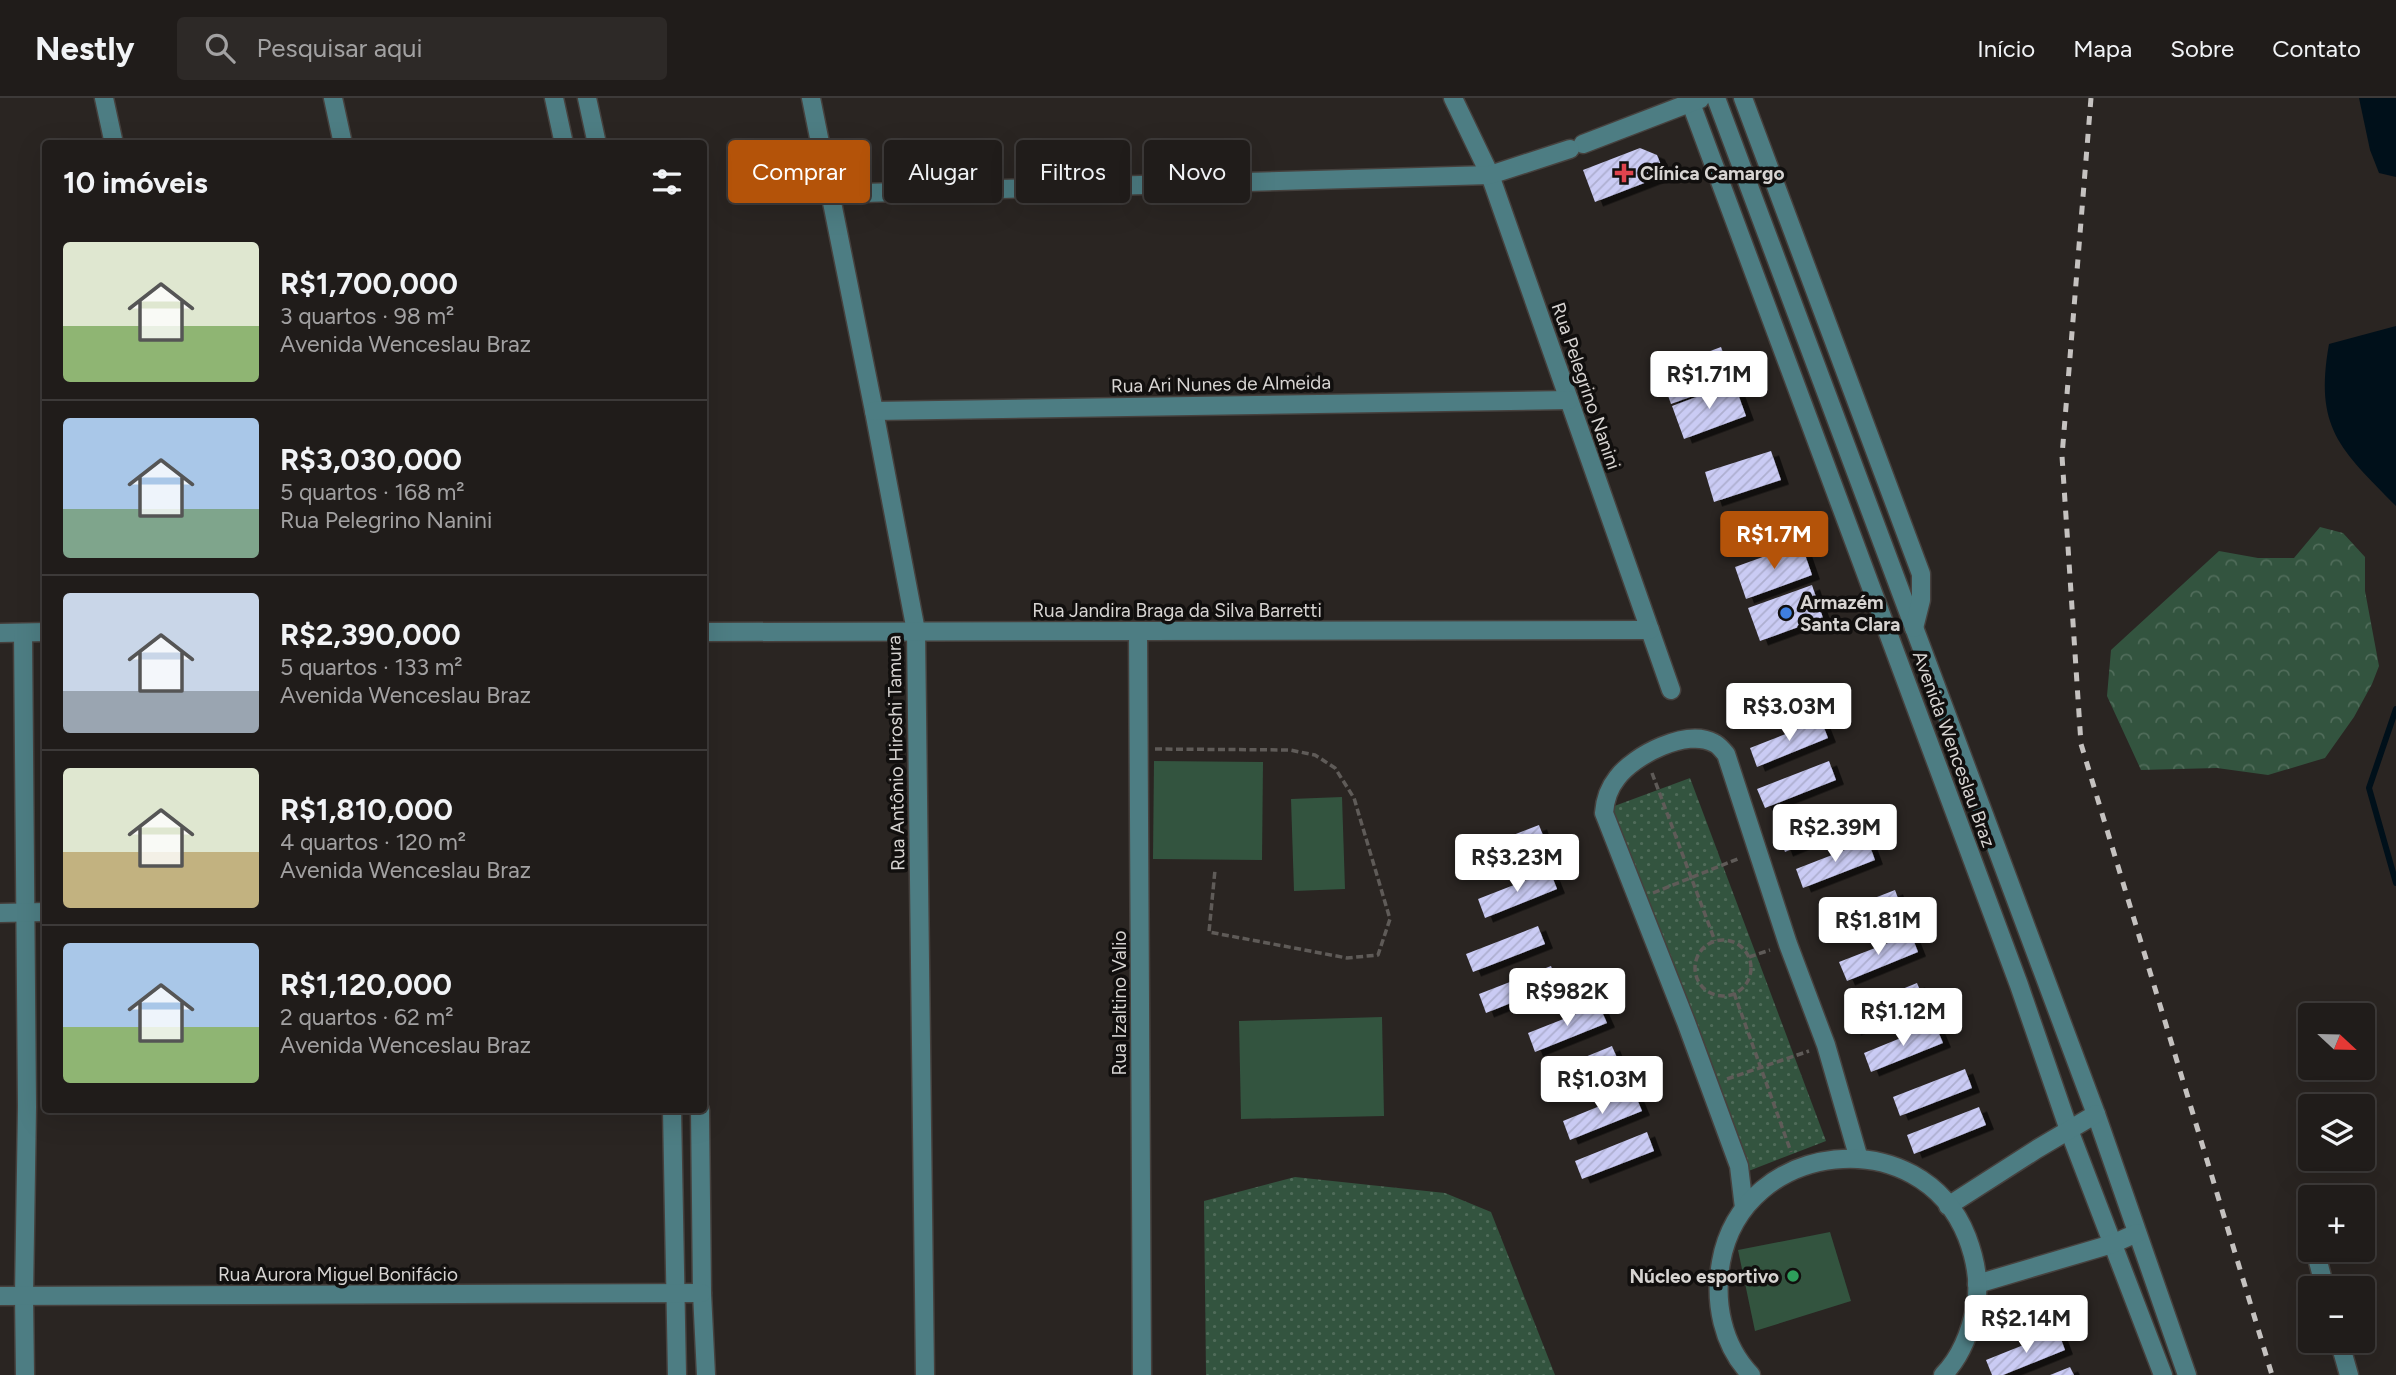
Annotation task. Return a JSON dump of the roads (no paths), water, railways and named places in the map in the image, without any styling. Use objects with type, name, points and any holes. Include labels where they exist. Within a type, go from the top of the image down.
[{"type":"street","points":[[104,98],[113,140]]},
{"type":"street","points":[[333,98],[342,140]]},
{"type":"street","points":[[554,98],[563,140]]},
{"type":"street","points":[[587,98],[596,140]]},
{"type":"street","name":"Rua Antônio Hiroshi Tamura","points":[[811,98],[819,140]]},
{"type":"street","name":"Rua Pelegrino Nanini","points":[[1453,98],[1490,175],[1671,690]]},
{"type":"street","name":"Avenida Wenceslau Braz","points":[[1716,98],[2096,1114],[2187,1375]]},
{"type":"street","points":[[1726,124],[1728,98]]},
{"type":"street","points":[[1743,98],[1921,574],[1921,600],[1914,628]]},
{"type":"street","points":[[870,193],[1490,175],[1576,146],[1695,100]]},
{"type":"street","name":"Avenida Wenceslau Braz","points":[[1695,100],[2019,985],[2069,1130],[2163,1375]]},
{"type":"street","name":"Rua Antônio Hiroshi Tamura","points":[[831,203],[916,631],[925,1375]]},
{"type":"street","name":"Rua Ari Nunes de Almeida","points":[[874,411],[1569,400]]},
{"type":"street","name":"Rua Jandira Braga da Silva Barretti","points":[[707,632],[1650,630]]},
{"type":"street","name":"Rua Izaltino Valio","points":[[1138,631],[1142,1375]]},
{"type":"street","points":[[23,632],[27,1107],[25,1375]]},
{"type":"street","points":[[0,633],[42,632]]},
{"type":"street","points":[[1744,1208],[1738,1166],[1604,813],[1605,801],[1618,775],[1660,747],[1683,740],[1702,739],[1716,743],[1726,754],[1788,944],[1826,1045],[1859,1159]]},
{"type":"street","points":[[1936,762],[1961,753]]},
{"type":"street","points":[[0,913],[42,912]]},
{"type":"street","points":[[27,1107],[42,1107]]},
{"type":"street","points":[[672,1113],[677,1375]]},
{"type":"street","points":[[700,1113],[702,1293],[706,1375]]},
{"type":"street","points":[[1948,1206],[2096,1114]]},
{"type":"street","points":[[1751,1375],[1741,1364],[1723,1327],[1717,1286],[1724,1245],[1744,1208],[1770,1182],[1803,1165],[1839,1157],[1876,1160],[1910,1173],[1939,1194],[1961,1223],[1974,1257],[1978,1293],[1972,1328],[1953,1365],[1943,1375]]},
{"type":"street","points":[[1977,1284],[2112,1244],[2137,1233]]},
{"type":"street","name":"Rua Aurora Miguel Bonifácio","points":[[0,1296],[702,1293]]},
{"type":"street","points":[[2343,1353],[2349,1375]]},
{"type":"water","points":[[2359,98],[2396,98],[2396,177],[2379,173],[2370,150]]},
{"type":"water","points":[[2396,326],[2396,506],[2346,452],[2336,435],[2325,397],[2325,373],[2329,344]]},
{"type":"waterway","points":[[2396,709],[2369,788],[2396,883]]},
{"type":"railway","points":[[2091,98],[2062,456],[2081,744],[2272,1375]]},
{"type":"place","name":"Clínica Camargo","points":[[1624,173]]},
{"type":"place","name":"Armazém Santa Clara","points":[[1786,613]]},
{"type":"place","name":"Núcleo esportivo","points":[[1793,1276]]}]
